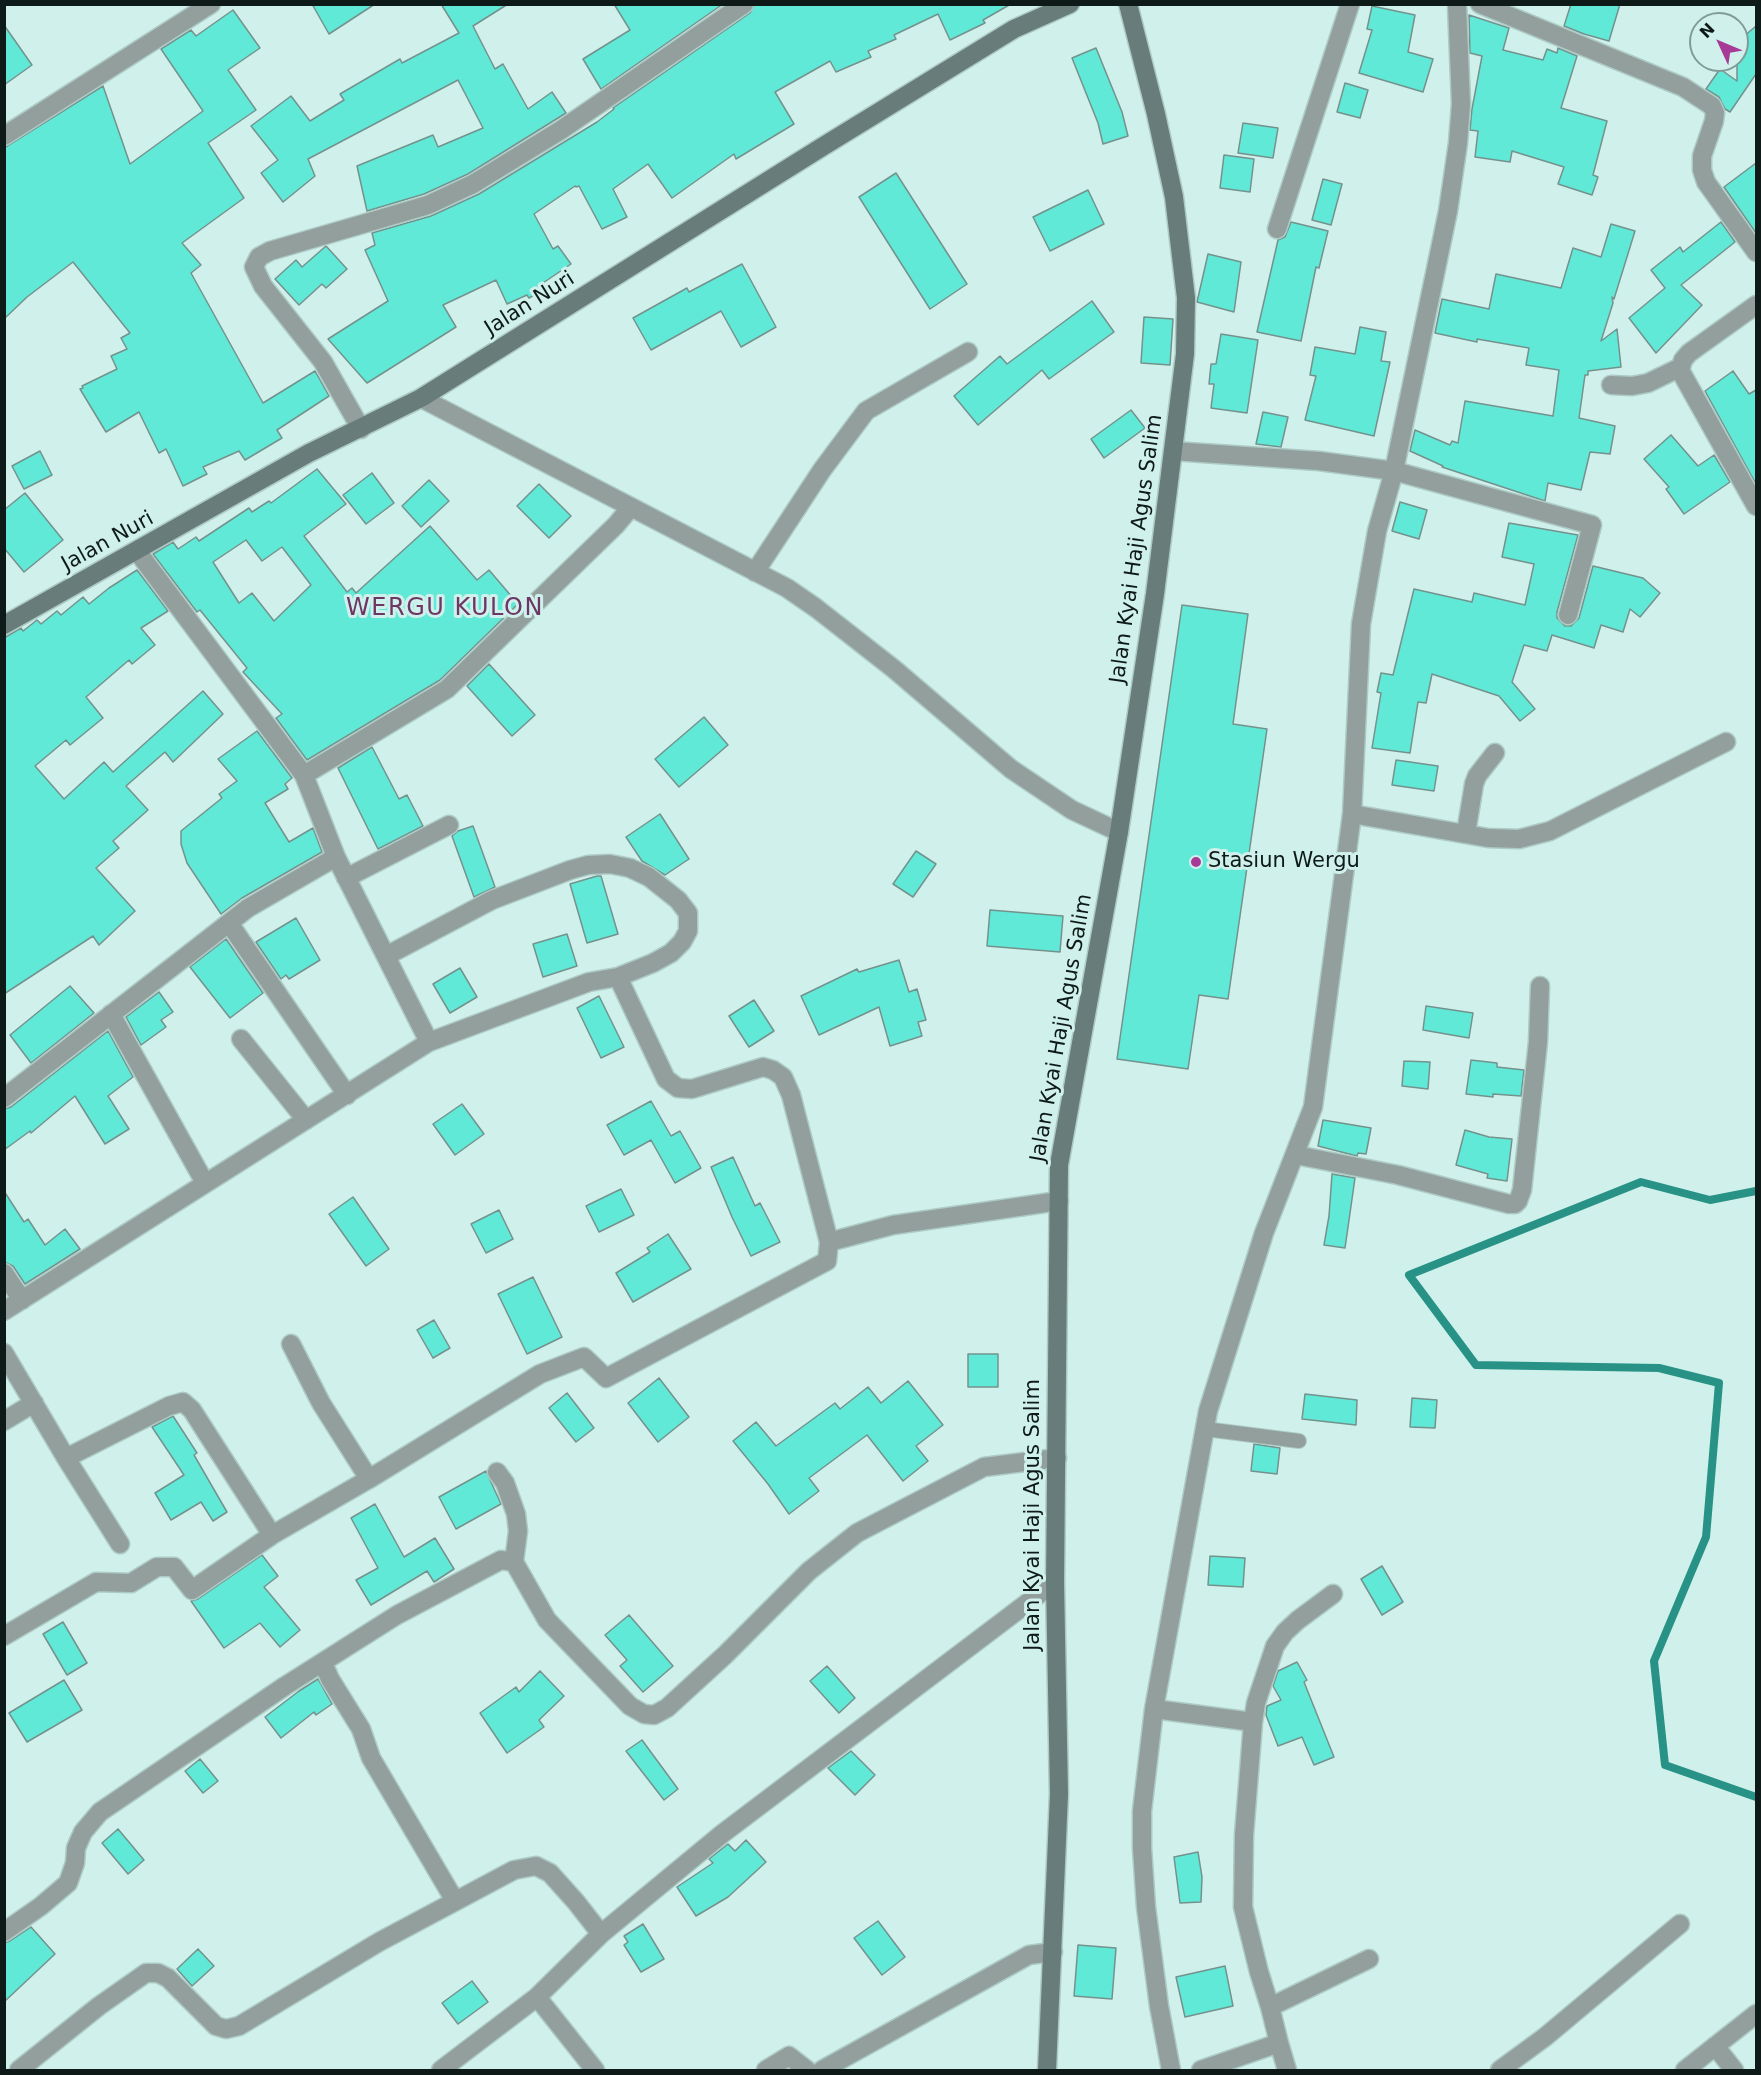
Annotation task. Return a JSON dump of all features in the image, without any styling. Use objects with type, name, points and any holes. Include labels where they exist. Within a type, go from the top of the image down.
[{"type":"street","points":[[4,136],[211,4]]},
{"type":"street","points":[[361,429],[322,362],[262,286],[254,267],[259,257],[280,247],[428,205],[473,184],[561,130],[744,4]]},
{"type":"street","name":"Jalan Nuri","points":[[4,626],[309,453],[421,398],[1014,29],[1070,4]]},
{"type":"street","name":"Jalan Kyai Haji Agus Salim","points":[[1047,2070],[1059,1794],[1055,1582],[1059,1165],[1119,832],[1155,594],[1185,354],[1186,298],[1174,197],[1128,4]]},
{"type":"street","points":[[1277,229],[1350,4]]},
{"type":"street","points":[[1171,2070],[1159,2006],[1146,1907],[1142,1848],[1142,1811],[1154,1709],[1208,1412],[1264,1233],[1313,1107],[1352,814],[1360,624],[1377,531],[1394,471],[1448,211],[1456,154],[1461,104],[1457,4]]},
{"type":"street","points":[[1480,4],[1683,87],[1712,106],[1715,113],[1714,121],[1702,156],[1702,170],[1707,182],[1756,252]]},
{"type":"street","points":[[1756,305],[1689,353],[1681,367],[1681,372],[1756,506]]},
{"type":"street","points":[[755,572],[822,470],[866,411],[968,352]]},
{"type":"street","points":[[1611,385],[1632,386],[1648,383],[1681,367]]},
{"type":"street","points":[[421,398],[787,588],[894,669],[1011,769],[1072,810],[1119,832]]},
{"type":"street","points":[[1173,451],[1319,461],[1394,471],[1592,525],[1568,615]]},
{"type":"street","points":[[304,775],[447,689],[616,525],[631,507]]},
{"type":"street","points":[[137,551],[304,775],[336,857],[429,1042]]},
{"type":"street","points":[[1352,814],[1488,837],[1519,839],[1550,831],[1726,742]]},
{"type":"street","points":[[1466,833],[1474,784],[1477,776],[1495,753]]},
{"type":"street","points":[[346,878],[449,825]]},
{"type":"street","points":[[4,1098],[229,923],[265,898],[336,857]]},
{"type":"street","points":[[4,1311],[429,1042],[590,982],[618,976],[653,963],[670,953],[682,942],[688,931],[688,913],[678,900],[649,877],[630,868],[610,864],[588,865],[492,900],[386,956]]},
{"type":"street","points":[[229,923],[347,1095]]},
{"type":"street","points":[[4,1636],[96,1582],[130,1583],[157,1567],[174,1567],[192,1590],[272,1535],[369,1479],[540,1374],[584,1357],[606,1378],[827,1261],[829,1242],[791,1095],[783,1077],[763,1067],[692,1089],[678,1088],[666,1079],[618,976]]},
{"type":"street","points":[[1296,1155],[1398,1175],[1515,1204],[1518,1201],[1523,1178],[1538,1042],[1540,986]]},
{"type":"street","points":[[111,1014],[205,1183]]},
{"type":"street","points":[[241,1039],[306,1120]]},
{"type":"street","points":[[829,1242],[893,1225],[1059,1201]]},
{"type":"street","points":[[4,1273],[22,1300]]},
{"type":"street","points":[[291,1344],[321,1403],[369,1479]]},
{"type":"street","points":[[4,1353],[120,1544]]},
{"type":"street","points":[[66,1458],[169,1406],[183,1402],[192,1410],[272,1535]]},
{"type":"street","points":[[4,1421],[34,1403]]},
{"type":"street","points":[[497,1472],[505,1483],[516,1514],[518,1531],[514,1562],[548,1620],[630,1706],[644,1714],[654,1715],[667,1708],[725,1655],[809,1571],[857,1533],[984,1467],[1057,1458]]},
{"type":"street","points":[[4,1932],[41,1906],[68,1883],[75,1863],[76,1848],[83,1832],[100,1812],[285,1686],[396,1615],[501,1560],[514,1562]]},
{"type":"street","points":[[441,2070],[537,1997],[601,1934],[722,1834],[1055,1582]]},
{"type":"street","points":[[1287,2070],[1243,1907],[1244,1835],[1253,1722],[1256,1703],[1275,1646],[1298,1620],[1333,1594]]},
{"type":"street","points":[[323,1663],[330,1679],[362,1729],[371,1758],[455,1901]]},
{"type":"street","points":[[1154,1709],[1253,1722]]},
{"type":"street","points":[[19,2070],[99,2006],[146,1973],[158,1973],[168,1978],[216,2026],[226,2029],[238,2026],[379,1941],[514,1870],[536,1866],[550,1873],[565,1888],[601,1934]]},
{"type":"street","points":[[1500,2070],[1545,2037],[1680,1924]]},
{"type":"street","points":[[822,2070],[1029,1955],[1053,1952]]},
{"type":"street","points":[[1270,2007],[1369,1959]]},
{"type":"street","points":[[537,1997],[595,2070]]},
{"type":"street","points":[[1685,2070],[1756,2014]]},
{"type":"street","points":[[1202,2070],[1279,2043]]},
{"type":"street","points":[[1715,2046],[1734,2070]]},
{"type":"street","points":[[766,2070],[789,2056],[807,2070]]},
{"type":"lane","points":[[1205,1429],[1299,1441]]},
{"type":"building","points":[[312,4],[375,4],[329,34]]},
{"type":"building","points":[[441,4],[508,4],[473,26],[495,69],[503,64],[528,109],[552,92],[566,113],[468,174],[424,194],[367,211],[357,166],[433,135],[438,147],[483,128],[458,80],[308,159],[315,176],[283,202],[261,173],[278,160],[251,126],[291,96],[310,121],[344,100],[340,94],[400,59],[402,63],[459,33]]},
{"type":"building","points":[[614,4],[723,4],[601,89],[583,59],[630,30]]},
{"type":"building","points":[[755,4],[1011,4],[983,20],[985,23],[950,40],[938,14],[894,35],[896,39],[868,51],[871,57],[836,72],[830,61],[775,92],[794,124],[736,159],[734,154],[672,198],[648,164],[613,189],[627,217],[602,229],[579,186],[575,186],[534,214],[553,249],[558,246],[571,264],[543,283],[546,289],[529,298],[527,295],[507,304],[496,280],[443,305],[456,327],[367,383],[328,339],[388,301],[365,250],[375,245],[372,233],[431,216],[479,194],[597,122],[613,108],[750,13]]},
{"type":"building","points":[[1571,4],[1620,4],[1609,41],[1564,26]]},
{"type":"building","points":[[1372,6],[1415,15],[1408,52],[1433,59],[1423,92],[1359,73],[1372,30],[1367,29]]},
{"type":"building","points":[[233,10],[260,48],[228,70],[256,110],[208,143],[244,198],[182,243],[201,265],[191,273],[263,403],[315,371],[329,396],[277,430],[282,438],[245,460],[239,451],[203,467],[207,474],[183,486],[166,449],[159,453],[139,412],[106,432],[80,389],[117,369],[111,356],[127,349],[121,338],[130,333],[73,262],[27,297],[4,319],[4,148],[103,86],[130,164],[203,111],[161,49],[191,30],[196,36]]},
{"type":"building","points":[[1469,15],[1509,28],[1503,50],[1543,60],[1547,49],[1557,53],[1558,48],[1577,56],[1561,108],[1607,121],[1593,175],[1598,177],[1592,195],[1558,184],[1564,167],[1512,151],[1510,162],[1475,157],[1478,131],[1470,130],[1482,56],[1470,53]]},
{"type":"building","points":[[4,25],[32,65],[4,85]]},
{"type":"building","points":[[1756,26],[1756,74],[1730,112],[1725,109],[1719,97],[1706,89],[1718,72],[1724,72],[1737,81],[1737,72],[1749,72],[1749,32]]},
{"type":"building","points":[[1096,48],[1122,112],[1128,136],[1103,144],[1098,123],[1072,58]]},
{"type":"building","points":[[1345,83],[1368,90],[1360,118],[1337,112]]},
{"type":"building","points":[[1243,123],[1278,128],[1273,158],[1238,153]]},
{"type":"building","points":[[1224,155],[1254,159],[1250,192],[1220,188]]},
{"type":"building","points":[[1756,163],[1756,233],[1724,187]]},
{"type":"building","points":[[896,173],[967,284],[930,309],[859,197]]},
{"type":"building","points":[[1323,179],[1342,184],[1331,225],[1312,220]]},
{"type":"building","points":[[1088,190],[1104,224],[1050,251],[1033,217]]},
{"type":"building","points":[[1291,222],[1328,231],[1319,268],[1316,267],[1301,341],[1257,332],[1278,240],[1285,237]]},
{"type":"building","points":[[1721,222],[1735,242],[1681,285],[1702,305],[1656,353],[1629,318],[1665,288],[1651,270],[1680,247],[1683,252]]},
{"type":"building","points":[[1611,224],[1635,231],[1614,299],[1612,297],[1613,303],[1601,341],[1617,329],[1621,367],[1588,371],[1588,375],[1585,375],[1579,418],[1615,426],[1610,454],[1590,452],[1581,490],[1548,483],[1545,501],[1442,467],[1410,451],[1415,430],[1450,445],[1452,441],[1458,443],[1465,401],[1553,416],[1559,370],[1526,365],[1529,348],[1477,339],[1477,342],[1435,333],[1442,299],[1489,309],[1496,274],[1561,288],[1573,248],[1601,257]]},
{"type":"building","points":[[326,246],[347,269],[326,288],[322,284],[299,305],[275,279],[296,260],[302,267]]},
{"type":"building","points":[[1208,254],[1241,262],[1234,312],[1197,302]]},
{"type":"building","points":[[742,264],[776,327],[741,347],[721,311],[651,350],[633,318],[687,288],[689,292]]},
{"type":"building","points":[[1092,301],[1114,332],[1049,379],[1042,370],[978,425],[954,396],[1000,356],[1007,364]]},
{"type":"building","points":[[1144,317],[1173,319],[1170,365],[1141,363]]},
{"type":"building","points":[[1360,327],[1386,332],[1381,361],[1390,362],[1374,436],[1305,420],[1316,376],[1310,375],[1315,347],[1355,354]]},
{"type":"building","points":[[1221,334],[1258,340],[1247,413],[1211,408],[1214,384],[1209,384],[1211,364],[1216,364]]},
{"type":"building","points":[[1733,371],[1749,394],[1756,390],[1756,484],[1705,391]]},
{"type":"building","points":[[1131,410],[1145,428],[1104,458],[1091,439]]},
{"type":"building","points":[[1263,412],[1288,417],[1281,447],[1256,444]]},
{"type":"building","points":[[1671,435],[1698,466],[1714,455],[1730,482],[1684,514],[1666,489],[1669,487],[1644,459]]},
{"type":"building","points":[[40,451],[52,475],[24,489],[12,466]]},
{"type":"building","points":[[317,469],[346,504],[304,536],[347,592],[352,588],[356,593],[430,526],[477,580],[489,570],[518,604],[440,680],[307,760],[276,718],[282,714],[243,672],[247,668],[200,610],[197,612],[153,554],[173,542],[178,549],[196,537],[199,541],[249,508],[252,512],[269,501],[271,503]],"holes":[[[246,540],[262,561],[282,547],[311,585],[274,621],[252,593],[239,603],[213,562]]]},
{"type":"building","points":[[372,473],[394,503],[366,524],[343,495]]},
{"type":"building","points":[[429,480],[449,501],[421,527],[402,506]]},
{"type":"building","points":[[539,484],[571,516],[549,538],[517,506]]},
{"type":"building","points":[[25,493],[63,540],[24,572],[4,548],[4,510]]},
{"type":"building","points":[[1400,502],[1427,510],[1419,539],[1392,531]]},
{"type":"building","points":[[1509,523],[1578,535],[1557,612],[1557,618],[1565,626],[1571,626],[1579,618],[1593,566],[1643,578],[1660,593],[1640,617],[1630,609],[1623,632],[1601,625],[1594,648],[1552,635],[1547,651],[1524,645],[1512,682],[1535,709],[1520,721],[1499,696],[1432,674],[1426,703],[1418,702],[1410,753],[1372,748],[1381,693],[1377,692],[1381,673],[1393,675],[1414,589],[1472,602],[1474,593],[1525,605],[1534,564],[1502,557]]},
{"type":"building","points":[[137,570],[168,611],[141,628],[155,645],[132,664],[129,660],[86,697],[103,718],[70,745],[66,740],[35,766],[64,799],[104,762],[113,772],[203,691],[223,714],[173,762],[165,752],[126,786],[148,810],[113,841],[119,848],[96,868],[135,911],[99,945],[93,936],[4,994],[4,638],[21,628],[23,631],[37,620],[41,624],[57,611],[61,615],[83,597],[89,604]]},
{"type":"building","name":"Stasiun Wergu","points":[[1182,605],[1248,614],[1233,724],[1267,729],[1228,999],[1199,995],[1188,1069],[1117,1059]]},
{"type":"building","points":[[489,664],[535,715],[512,736],[467,686]]},
{"type":"building","points":[[704,717],[728,745],[679,787],[655,759]]},
{"type":"building","points":[[257,731],[292,778],[285,784],[288,789],[265,803],[289,842],[313,828],[322,852],[242,898],[221,914],[187,863],[181,844],[181,831],[222,798],[219,794],[237,781],[218,759]]},
{"type":"building","points":[[372,747],[399,799],[407,795],[423,826],[378,849],[338,768]]},
{"type":"building","points":[[1396,760],[1438,766],[1434,791],[1392,785]]},
{"type":"building","points":[[660,814],[689,859],[665,875],[642,861],[626,837]]},
{"type":"building","points":[[473,826],[495,887],[474,897],[452,836],[458,831]]},
{"type":"building","points":[[916,851],[936,864],[913,897],[893,884]]},
{"type":"building","points":[[601,876],[618,934],[587,943],[570,884]]},
{"type":"building","points":[[990,910],[1063,916],[1060,952],[987,946]]},
{"type":"building","points":[[296,918],[320,960],[289,979],[286,975],[281,979],[256,942]]},
{"type":"building","points":[[567,934],[577,966],[543,977],[533,944]]},
{"type":"building","points":[[226,939],[263,993],[230,1018],[190,967]]},
{"type":"building","points":[[899,960],[909,992],[917,989],[926,1020],[918,1022],[922,1036],[890,1046],[879,1007],[819,1035],[801,996],[857,969],[859,972]]},
{"type":"building","points":[[460,968],[477,997],[450,1013],[433,984]]},
{"type":"building","points":[[70,986],[94,1013],[31,1063],[10,1035]]},
{"type":"building","points":[[159,992],[173,1012],[161,1020],[166,1027],[141,1045],[126,1017]]},
{"type":"building","points":[[599,996],[624,1047],[601,1058],[577,1008]]},
{"type":"building","points":[[754,1000],[774,1031],[749,1047],[729,1016]]},
{"type":"building","points":[[1426,1006],[1473,1013],[1469,1038],[1423,1030]]},
{"type":"building","points":[[108,1031],[133,1077],[108,1096],[129,1129],[105,1144],[75,1096],[31,1133],[30,1131],[4,1150],[4,1109],[11,1107]]},
{"type":"building","points":[[1471,1060],[1497,1063],[1497,1067],[1524,1070],[1521,1096],[1493,1094],[1493,1097],[1466,1094]]},
{"type":"building","points":[[1404,1061],[1430,1062],[1428,1089],[1402,1086]]},
{"type":"building","points":[[651,1101],[671,1136],[680,1131],[701,1168],[675,1183],[651,1140],[624,1155],[607,1125]]},
{"type":"building","points":[[462,1104],[484,1134],[455,1155],[433,1124]]},
{"type":"building","points":[[1323,1120],[1371,1128],[1366,1154],[1358,1153],[1357,1156],[1318,1146]]},
{"type":"building","points":[[1465,1130],[1489,1137],[1512,1139],[1507,1181],[1487,1178],[1488,1174],[1456,1165]]},
{"type":"building","points":[[733,1157],[755,1206],[760,1203],[780,1242],[751,1256],[711,1167]]},
{"type":"building","points":[[1332,1174],[1355,1178],[1345,1248],[1324,1245]]},
{"type":"building","points":[[621,1189],[634,1215],[599,1232],[586,1206]]},
{"type":"building","points":[[4,1191],[24,1222],[28,1219],[45,1245],[65,1229],[80,1249],[25,1284],[13,1266],[4,1262]]},
{"type":"building","points":[[353,1197],[389,1249],[366,1266],[329,1214]]},
{"type":"building","points":[[499,1210],[513,1239],[486,1253],[471,1224]]},
{"type":"building","points":[[668,1234],[691,1269],[633,1302],[616,1273],[650,1252],[647,1248]]},
{"type":"building","points":[[533,1277],[562,1337],[527,1354],[498,1294]]},
{"type":"building","points":[[434,1320],[450,1348],[433,1358],[417,1330]]},
{"type":"building","points":[[968,1354],[998,1354],[998,1387],[968,1387]]},
{"type":"building","points":[[659,1378],[689,1417],[658,1442],[628,1403]]},
{"type":"building","points":[[908,1381],[943,1425],[916,1446],[928,1461],[903,1481],[867,1435],[809,1478],[819,1491],[789,1514],[733,1441],[756,1422],[776,1446],[835,1403],[840,1409],[868,1387],[881,1403]]},
{"type":"building","points":[[567,1393],[594,1428],[576,1442],[549,1408]]},
{"type":"building","points":[[1305,1394],[1357,1400],[1356,1425],[1302,1419]]},
{"type":"building","points":[[1412,1398],[1437,1400],[1435,1428],[1410,1427]]},
{"type":"building","points":[[173,1416],[197,1453],[194,1455],[227,1512],[213,1521],[201,1502],[171,1520],[155,1493],[184,1475],[152,1427]]},
{"type":"building","points":[[1254,1444],[1280,1448],[1277,1474],[1251,1471]]},
{"type":"building","points":[[486,1471],[501,1504],[456,1529],[439,1497]]},
{"type":"building","points":[[375,1504],[404,1557],[435,1538],[454,1569],[434,1582],[427,1571],[371,1605],[356,1580],[378,1568],[351,1518]]},
{"type":"building","points":[[262,1555],[278,1576],[264,1587],[300,1630],[280,1647],[260,1623],[224,1648],[191,1601],[198,1599]]},
{"type":"building","points":[[1210,1556],[1245,1558],[1243,1587],[1208,1585]]},
{"type":"building","points":[[1382,1566],[1403,1602],[1382,1615],[1361,1579]]},
{"type":"building","points":[[629,1615],[673,1666],[643,1692],[620,1666],[627,1660],[605,1635]]},
{"type":"building","points":[[63,1622],[87,1663],[67,1675],[43,1634]]},
{"type":"building","points":[[1297,1662],[1307,1680],[1304,1682],[1334,1757],[1314,1765],[1302,1737],[1278,1746],[1266,1715],[1267,1706],[1281,1700],[1273,1686],[1278,1671]]},
{"type":"building","points":[[827,1666],[855,1698],[839,1713],[810,1681]]},
{"type":"building","points":[[540,1671],[564,1696],[539,1720],[544,1727],[507,1753],[480,1713],[516,1687],[519,1692]]},
{"type":"building","points":[[318,1679],[332,1704],[316,1715],[314,1712],[281,1738],[265,1717]]},
{"type":"building","points":[[64,1680],[82,1710],[27,1742],[9,1713]]},
{"type":"building","points":[[642,1740],[678,1789],[664,1800],[626,1751]]},
{"type":"building","points":[[851,1751],[875,1775],[855,1795],[828,1768]]},
{"type":"building","points":[[200,1759],[218,1781],[203,1793],[185,1771]]},
{"type":"building","points":[[118,1829],[144,1860],[128,1874],[102,1843]]},
{"type":"building","points":[[746,1840],[766,1862],[728,1897],[696,1916],[677,1887],[713,1863],[709,1859],[728,1844],[735,1851]]},
{"type":"building","points":[[1198,1852],[1202,1877],[1201,1902],[1180,1903],[1174,1857]]},
{"type":"building","points":[[878,1921],[905,1957],[882,1975],[854,1938]]},
{"type":"building","points":[[643,1924],[664,1959],[641,1972],[624,1945],[628,1942],[624,1936]]},
{"type":"building","points":[[31,1927],[55,1954],[4,2002],[4,1943]]},
{"type":"building","points":[[1078,1945],[1116,1948],[1112,1999],[1074,1996]]},
{"type":"building","points":[[198,1949],[214,1966],[192,1986],[177,1969]]},
{"type":"building","points":[[1225,1966],[1233,2006],[1185,2017],[1176,1977]]},
{"type":"building","points":[[472,1981],[488,2002],[458,2024],[442,2003]]},
{"type":"waterway","points":[[1756,1191],[1710,1200],[1641,1182],[1409,1275],[1476,1365],[1659,1368],[1719,1383],[1706,1537],[1654,1661],[1665,1765],[1756,1797]]},
{"type":"place","name":"Stasiun Wergu","points":[[1196,862]]},
{"type":"district","name":"WERGU KULON","points":[[445,609]]}]
